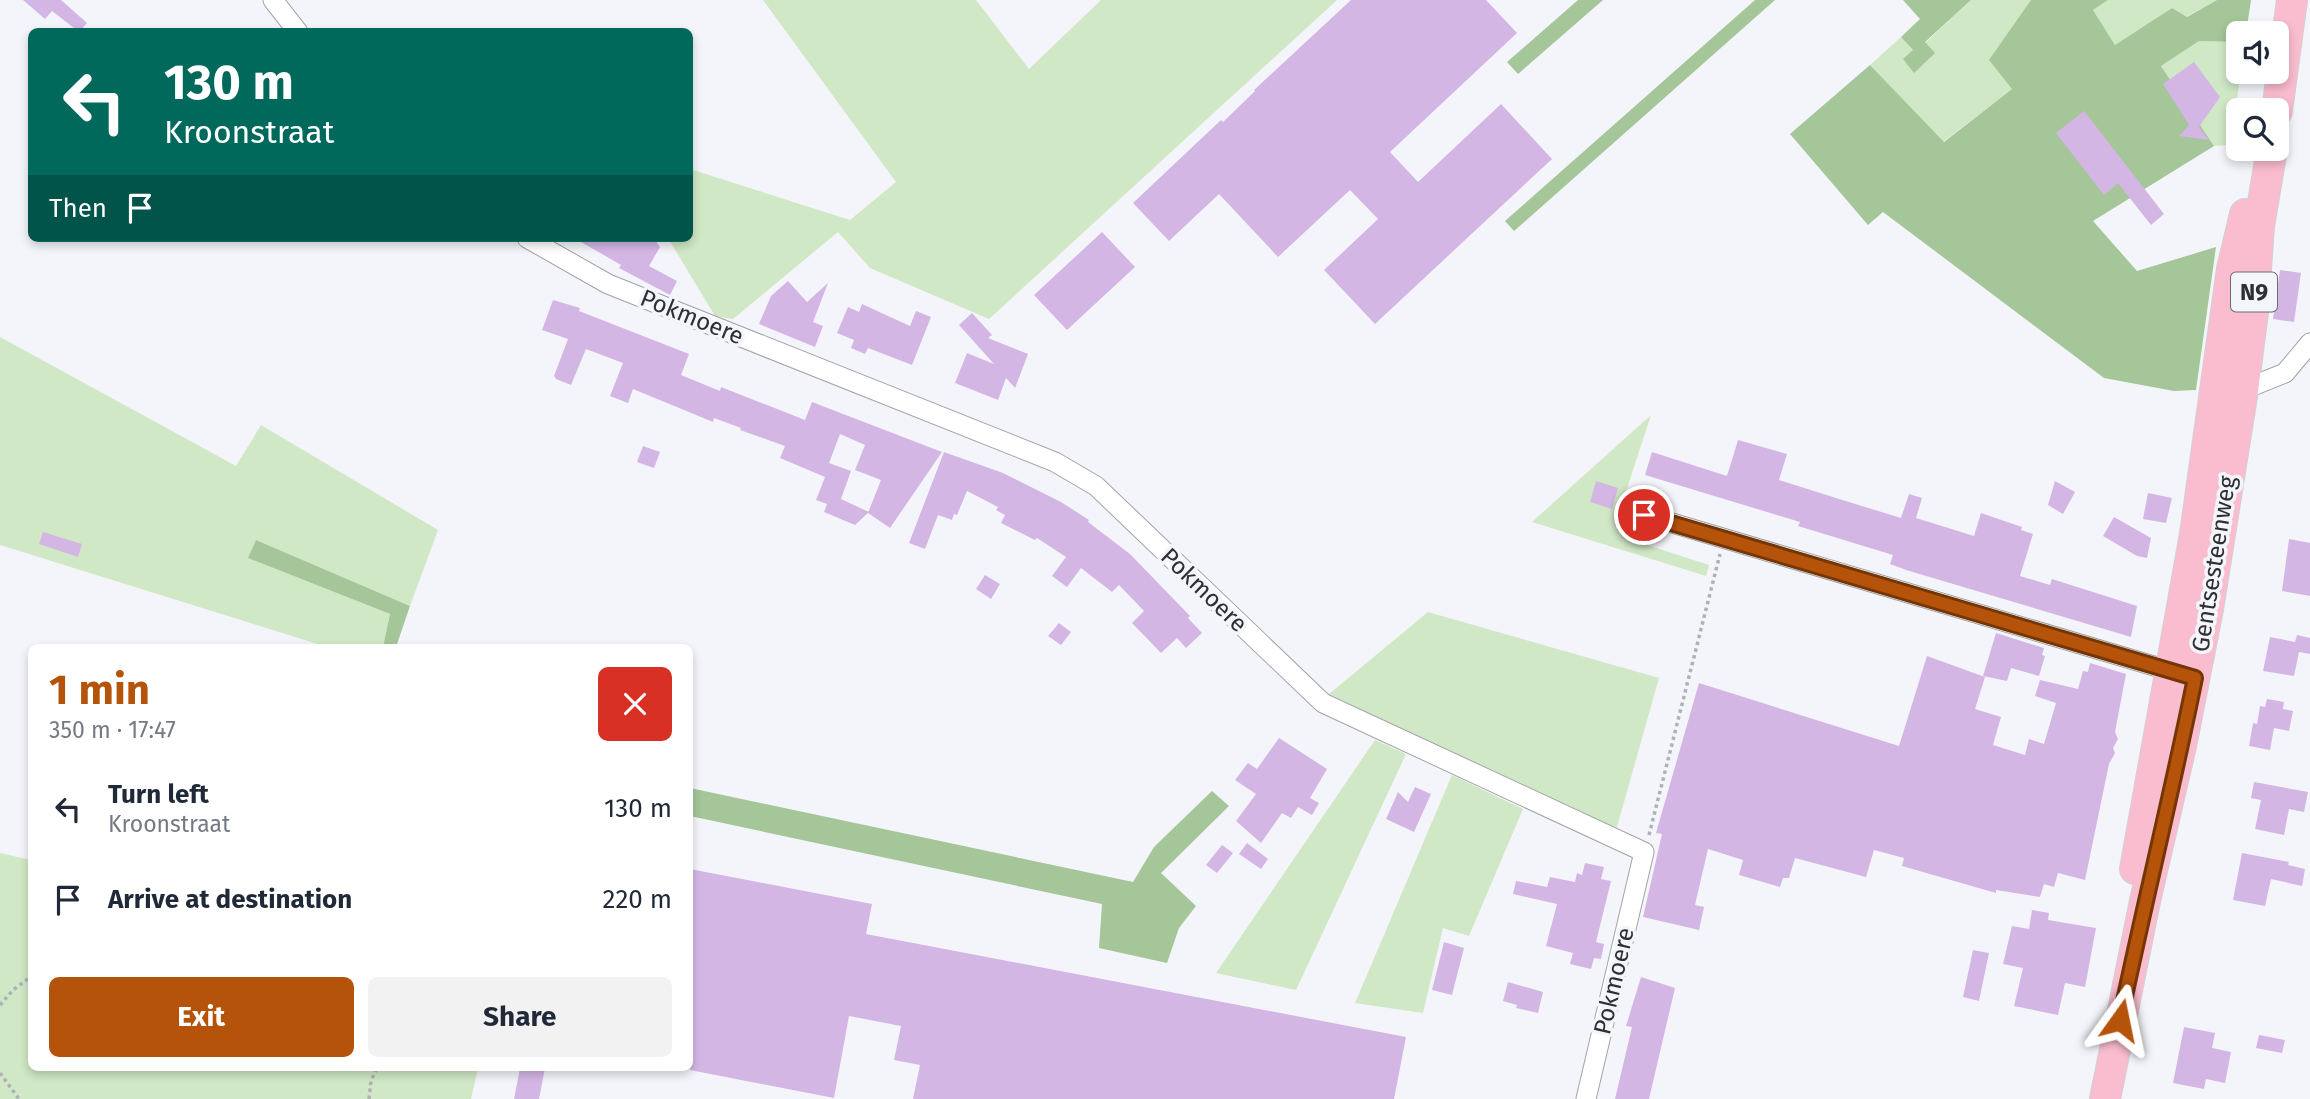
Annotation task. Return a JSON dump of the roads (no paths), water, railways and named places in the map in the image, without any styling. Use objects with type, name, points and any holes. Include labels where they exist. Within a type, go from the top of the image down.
[{"type":"main road","points":[[2275,21],[2278,0]]},
{"type":"main road","points":[[2279,98],[2292,0]]},
{"type":"main road","name":"Gentsesteenweg","points":[[2182,674],[2211,403],[2232,269],[2244,221],[2253,161]]},
{"type":"main road","name":"Gentsesteenweg","points":[[2105,1099],[2145,901],[2148,846],[2243,390],[2253,312],[2259,226],[2270,161]]},
{"type":"main road","name":"Gentsesteenweg","points":[[2088,1099],[2130,897],[2148,846]]},
{"type":"street","points":[[273,0],[295,28]]},
{"type":"street","name":"Pokmoere","points":[[534,242],[608,284],[1055,462],[1096,486],[1323,703],[1644,852],[1586,1099]]},
{"type":"street","points":[[2211,403],[2285,373],[2310,343]]},
{"type":"street","points":[[1644,515],[2182,674]]}]
